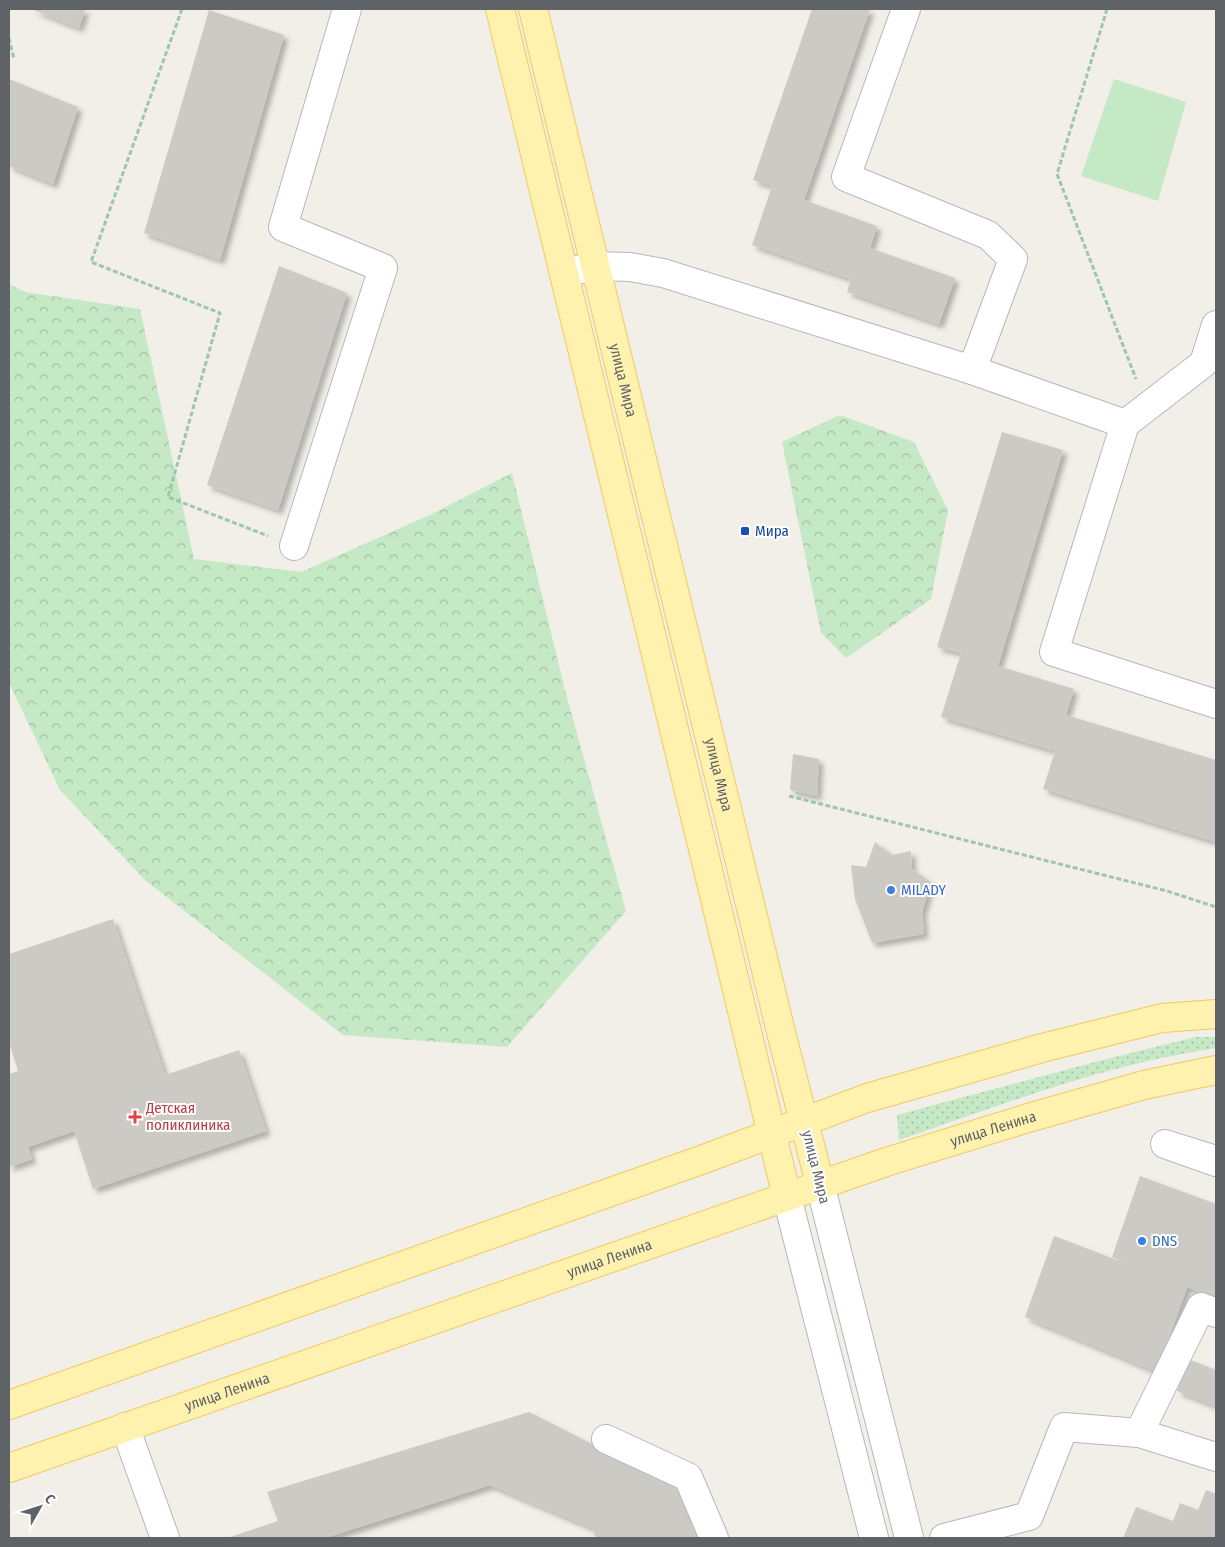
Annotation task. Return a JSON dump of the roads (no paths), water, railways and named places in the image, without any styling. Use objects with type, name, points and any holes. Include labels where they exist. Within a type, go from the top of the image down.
[{"type":"main road","points":[[500,9],[787,1197]]},
{"type":"main road","name":"улица Мира","points":[[533,9],[782,1036],[820,1184]]},
{"type":"main road","points":[[9,1405],[704,1159],[867,1098],[1042,1048],[1162,1018],[1216,1014]]},
{"type":"main road","name":"улица Ленина","points":[[9,1468],[886,1162],[1144,1085],[1216,1070]]},
{"type":"street","points":[[294,546],[383,268],[282,227],[348,9]]},
{"type":"street","points":[[906,9],[846,176],[988,235],[1013,259],[972,370]]},
{"type":"street","points":[[564,273],[595,266],[630,266],[663,273],[972,370],[1126,424]]},
{"type":"street","points":[[1216,325],[1204,363],[1126,424],[1054,652],[1216,704]]},
{"type":"street","name":"улица Мира","points":[[820,1184],[909,1538]]},
{"type":"street","points":[[787,1197],[874,1538]]},
{"type":"street","points":[[1139,1434],[1201,1307],[1216,1313]]},
{"type":"street","points":[[126,1427],[165,1538]]},
{"type":"street","points":[[944,1538],[1029,1516],[1064,1427],[1139,1434],[1216,1457]]},
{"type":"street","points":[[606,1440],[688,1477],[714,1538]]},
{"type":"place","name":"Мира","points":[[745,531]]},
{"type":"place","name":"МILADY","points":[[891,890]]},
{"type":"place","name":"Детская поликлиника","points":[[135,1117]]},
{"type":"place","name":"DNS","points":[[1142,1241]]}]
